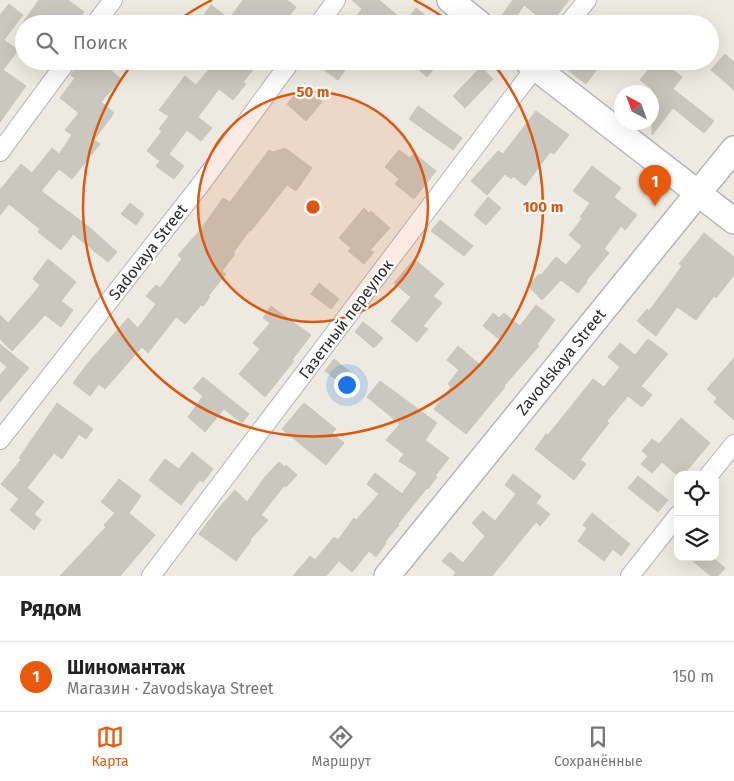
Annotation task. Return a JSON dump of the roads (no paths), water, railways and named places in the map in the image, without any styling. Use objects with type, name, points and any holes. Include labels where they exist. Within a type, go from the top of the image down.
[{"type":"main road","points":[[450,0],[469,15]]},
{"type":"main road","points":[[542,70],[734,221]]},
{"type":"main road","name":"Zavodskaya Street","points":[[387,576],[734,149]]},
{"type":"street","points":[[102,15],[113,0]]},
{"type":"street","points":[[325,15],[336,0]]},
{"type":"street","points":[[575,15],[587,0]]},
{"type":"street","points":[[0,152],[60,70]]},
{"type":"street","name":"Sadovaya Street","points":[[0,440],[201,184],[284,70]]},
{"type":"street","name":"Газетный переулок","points":[[151,576],[530,70]]},
{"type":"street","points":[[713,471],[734,444]]},
{"type":"street","points":[[630,576],[677,516]]},
{"type":"place","name":"Шиномантаж","points":[[655,206]]}]
